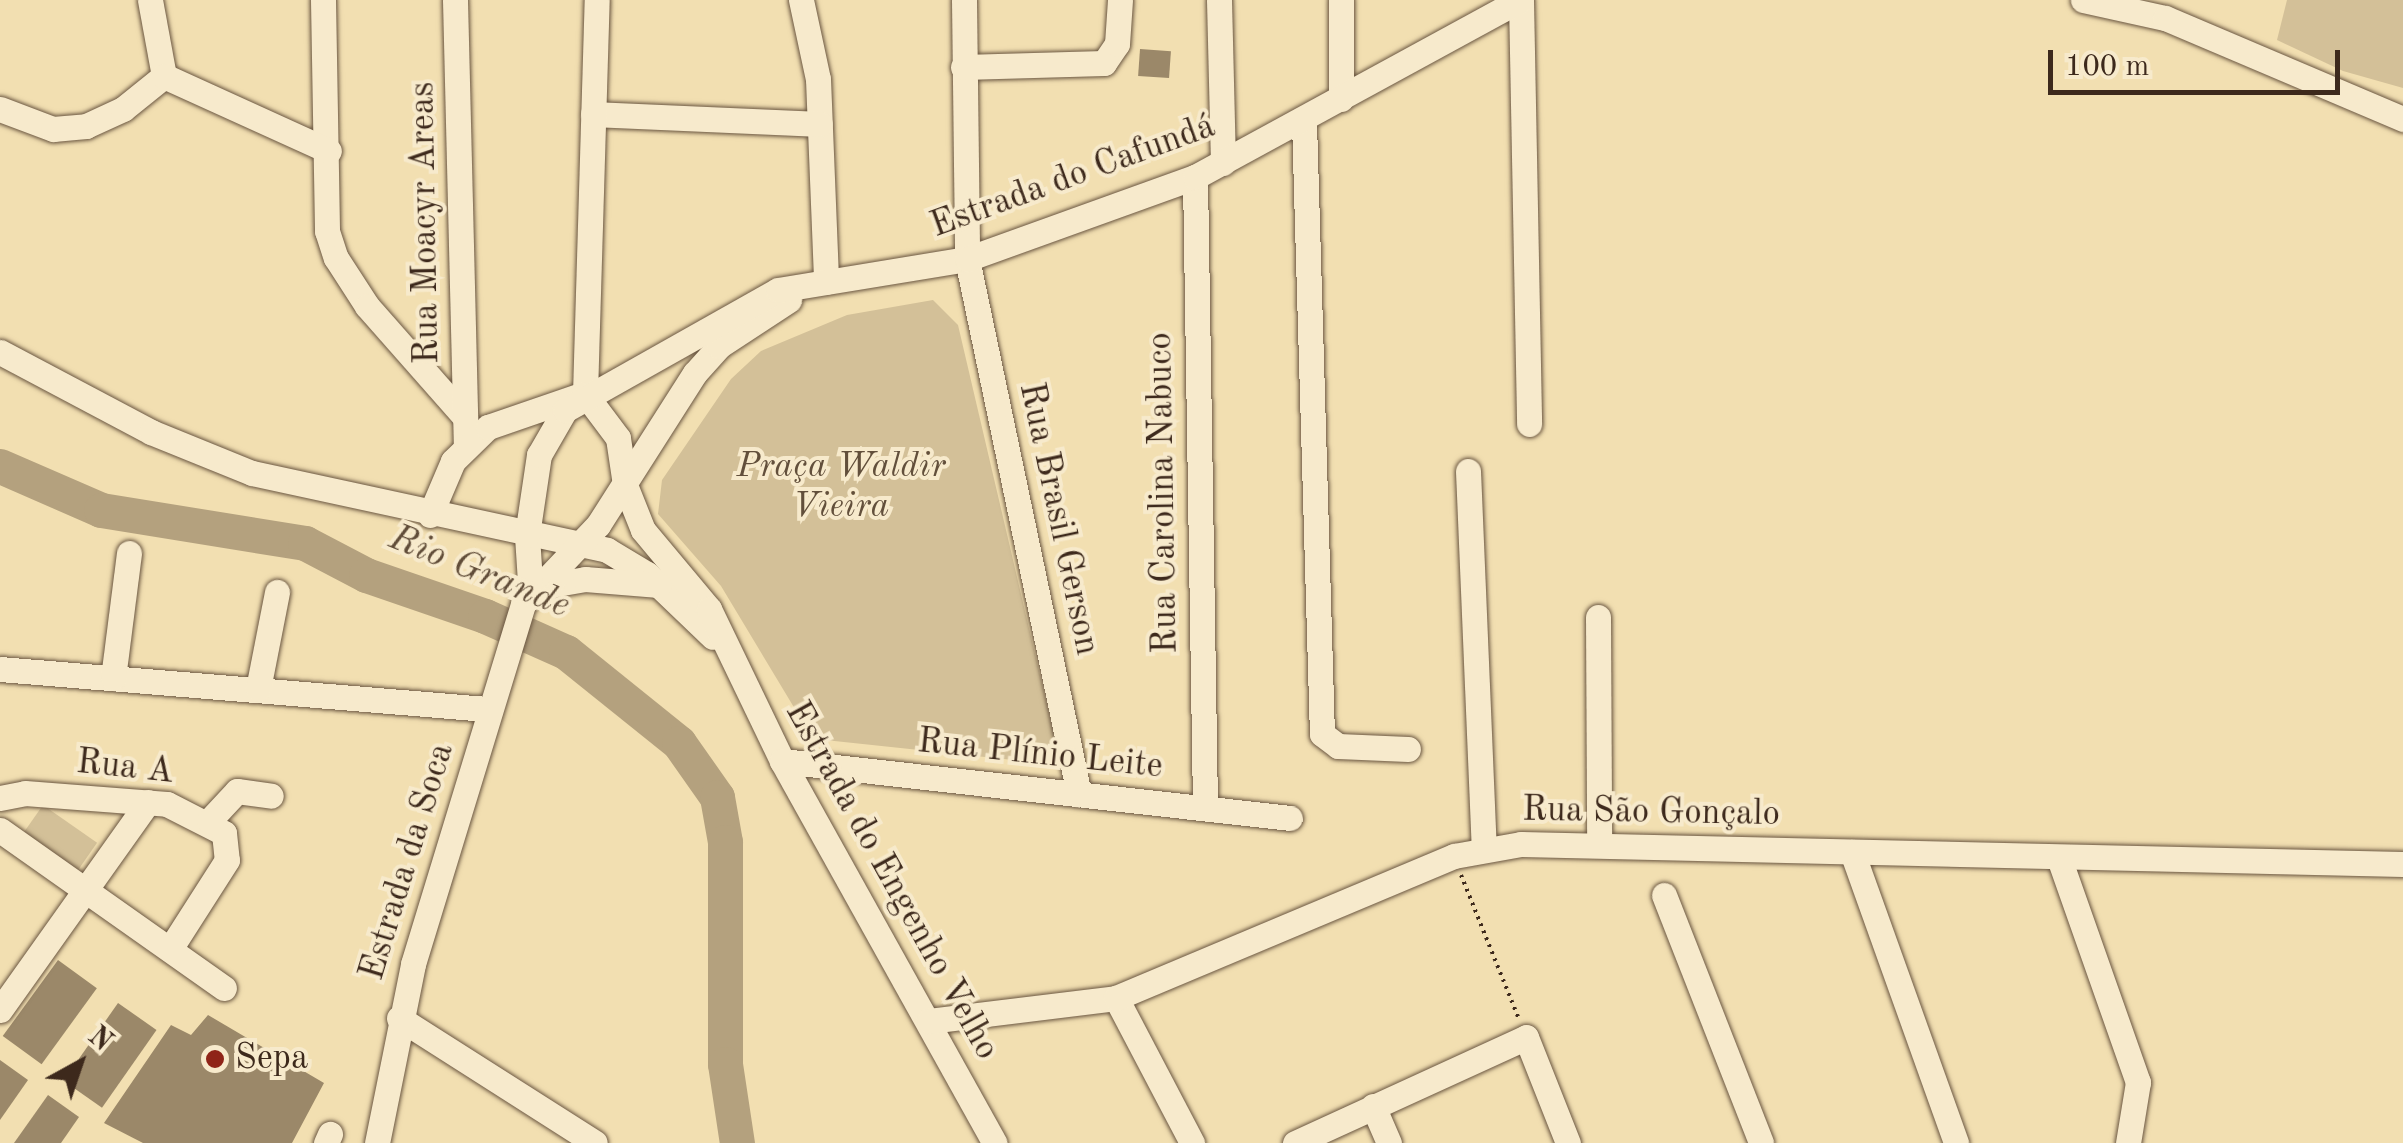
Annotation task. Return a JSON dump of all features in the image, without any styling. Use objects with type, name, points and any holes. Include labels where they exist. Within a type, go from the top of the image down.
[{"type":"street","points":[[150,0],[164,76]]},
{"type":"street","points":[[323,0],[329,152],[327,231],[336,258],[400,346],[465,416]]},
{"type":"street","name":"Rua Moacyr Areas","points":[[455,0],[466,444]]},
{"type":"street","points":[[430,515],[466,444],[514,413],[586,394],[597,0]]},
{"type":"street","points":[[801,0],[820,124],[821,283]]},
{"type":"street","name":"Rua Brasil Gerson","points":[[964,0],[967,259],[1079,794]]},
{"type":"street","points":[[963,66],[1104,63],[1117,44],[1120,0]]},
{"type":"street","points":[[1219,0],[1223,163]]},
{"type":"street","points":[[1340,99],[1341,0]]},
{"type":"street","points":[[1520,0],[1529,424]]},
{"type":"street","name":"Estrada do Cafundá","points":[[527,535],[546,436],[586,394],[648,368],[742,306],[778,290],[967,259],[1194,177],[1304,122],[1484,8],[1520,0]]},
{"type":"street","points":[[2084,0],[2167,9],[2403,119]]},
{"type":"street","points":[[0,108],[53,129],[86,126],[123,109],[164,76]]},
{"type":"street","points":[[164,76],[329,152]]},
{"type":"street","points":[[593,114],[820,124]]},
{"type":"street","points":[[1304,122],[1322,734],[1338,746],[1408,749]]},
{"type":"street","name":"Rua Carolina Nabuco","points":[[1194,177],[1205,808]]},
{"type":"street","name":"Estrada do Cafundá","points":[[581,541],[624,485],[680,393],[719,346],[821,283]]},
{"type":"street","name":"Estrada do Engenho Velho","points":[[0,352],[150,432],[252,472],[430,515],[527,535],[581,541],[619,556],[660,585],[727,651]]},
{"type":"street","name":"Estrada do Engenho Velho","points":[[586,394],[618,438],[624,485],[644,530],[709,609],[782,762],[995,1143]]},
{"type":"street","points":[[1468,471],[1484,850]]},
{"type":"street","name":"Estrada da Soca","points":[[377,1143],[399,1018],[530,582],[527,535]]},
{"type":"street","points":[[520,612],[581,541]]},
{"type":"street","points":[[113,678],[129,552]]},
{"type":"street","points":[[545,586],[585,579],[660,585]]},
{"type":"street","points":[[258,689],[277,592]]},
{"type":"street","points":[[1598,618],[1599,842]]},
{"type":"street","points":[[0,669],[490,709]]},
{"type":"street","name":"Rua Plínio Leite","points":[[782,762],[1290,818]]},
{"type":"street","points":[[209,821],[237,791],[271,796]]},
{"type":"street","name":"Rua A","points":[[0,798],[16,793],[148,802],[209,821],[224,833],[226,860],[170,949]]},
{"type":"street","points":[[0,1010],[148,802]]},
{"type":"street","points":[[0,830],[224,988]]},
{"type":"street","name":"Rua São Gonçalo","points":[[929,1022],[1116,998],[1454,856],[1484,850],[1599,842],[2060,858],[2403,864]]},
{"type":"street","points":[[1852,852],[1956,1143]]},
{"type":"street","points":[[2060,858],[2138,1082],[2128,1143]]},
{"type":"street","points":[[1664,896],[1761,1143]]},
{"type":"street","points":[[1116,998],[1192,1143]]},
{"type":"street","points":[[399,1018],[595,1143]]},
{"type":"street","points":[[1295,1143],[1526,1037],[1568,1143]]},
{"type":"street","points":[[1373,1106],[1390,1143]]},
{"type":"path","points":[[1454,856],[1526,1037]]},
{"type":"green space","points":[[2287,0],[2403,0],[2403,88],[2343,71],[2277,40]]},
{"type":"green space","name":"Praça Waldir Vieira","points":[[933,300],[958,325],[1054,735],[1051,748],[1033,762],[825,740],[807,729],[721,586],[658,514],[662,480],[731,379],[761,351],[847,315]]},
{"type":"green space","points":[[43,805],[97,843],[76,873],[22,835]]},
{"type":"building","points":[[1140,49],[1171,51],[1169,78],[1138,76]]},
{"type":"building","points":[[58,960],[97,988],[42,1064],[3,1036]]},
{"type":"building","points":[[118,1003],[157,1030],[102,1108],[64,1081]]},
{"type":"building","name":"Sepa","points":[[208,1015],[324,1083],[292,1143],[143,1143],[104,1123],[171,1025],[191,1035]]},
{"type":"building","points":[[0,1060],[28,1080],[0,1120]]},
{"type":"building","points":[[48,1095],[79,1117],[61,1143],[14,1143]]},
{"type":"waterway","name":"Rio Grande","points":[[0,466],[101,510],[305,543],[366,575],[485,616],[566,652],[679,743],[717,797],[725,842],[725,1064],[737,1143]]},
{"type":"place","name":"Sepa","points":[[215,1059]]}]
